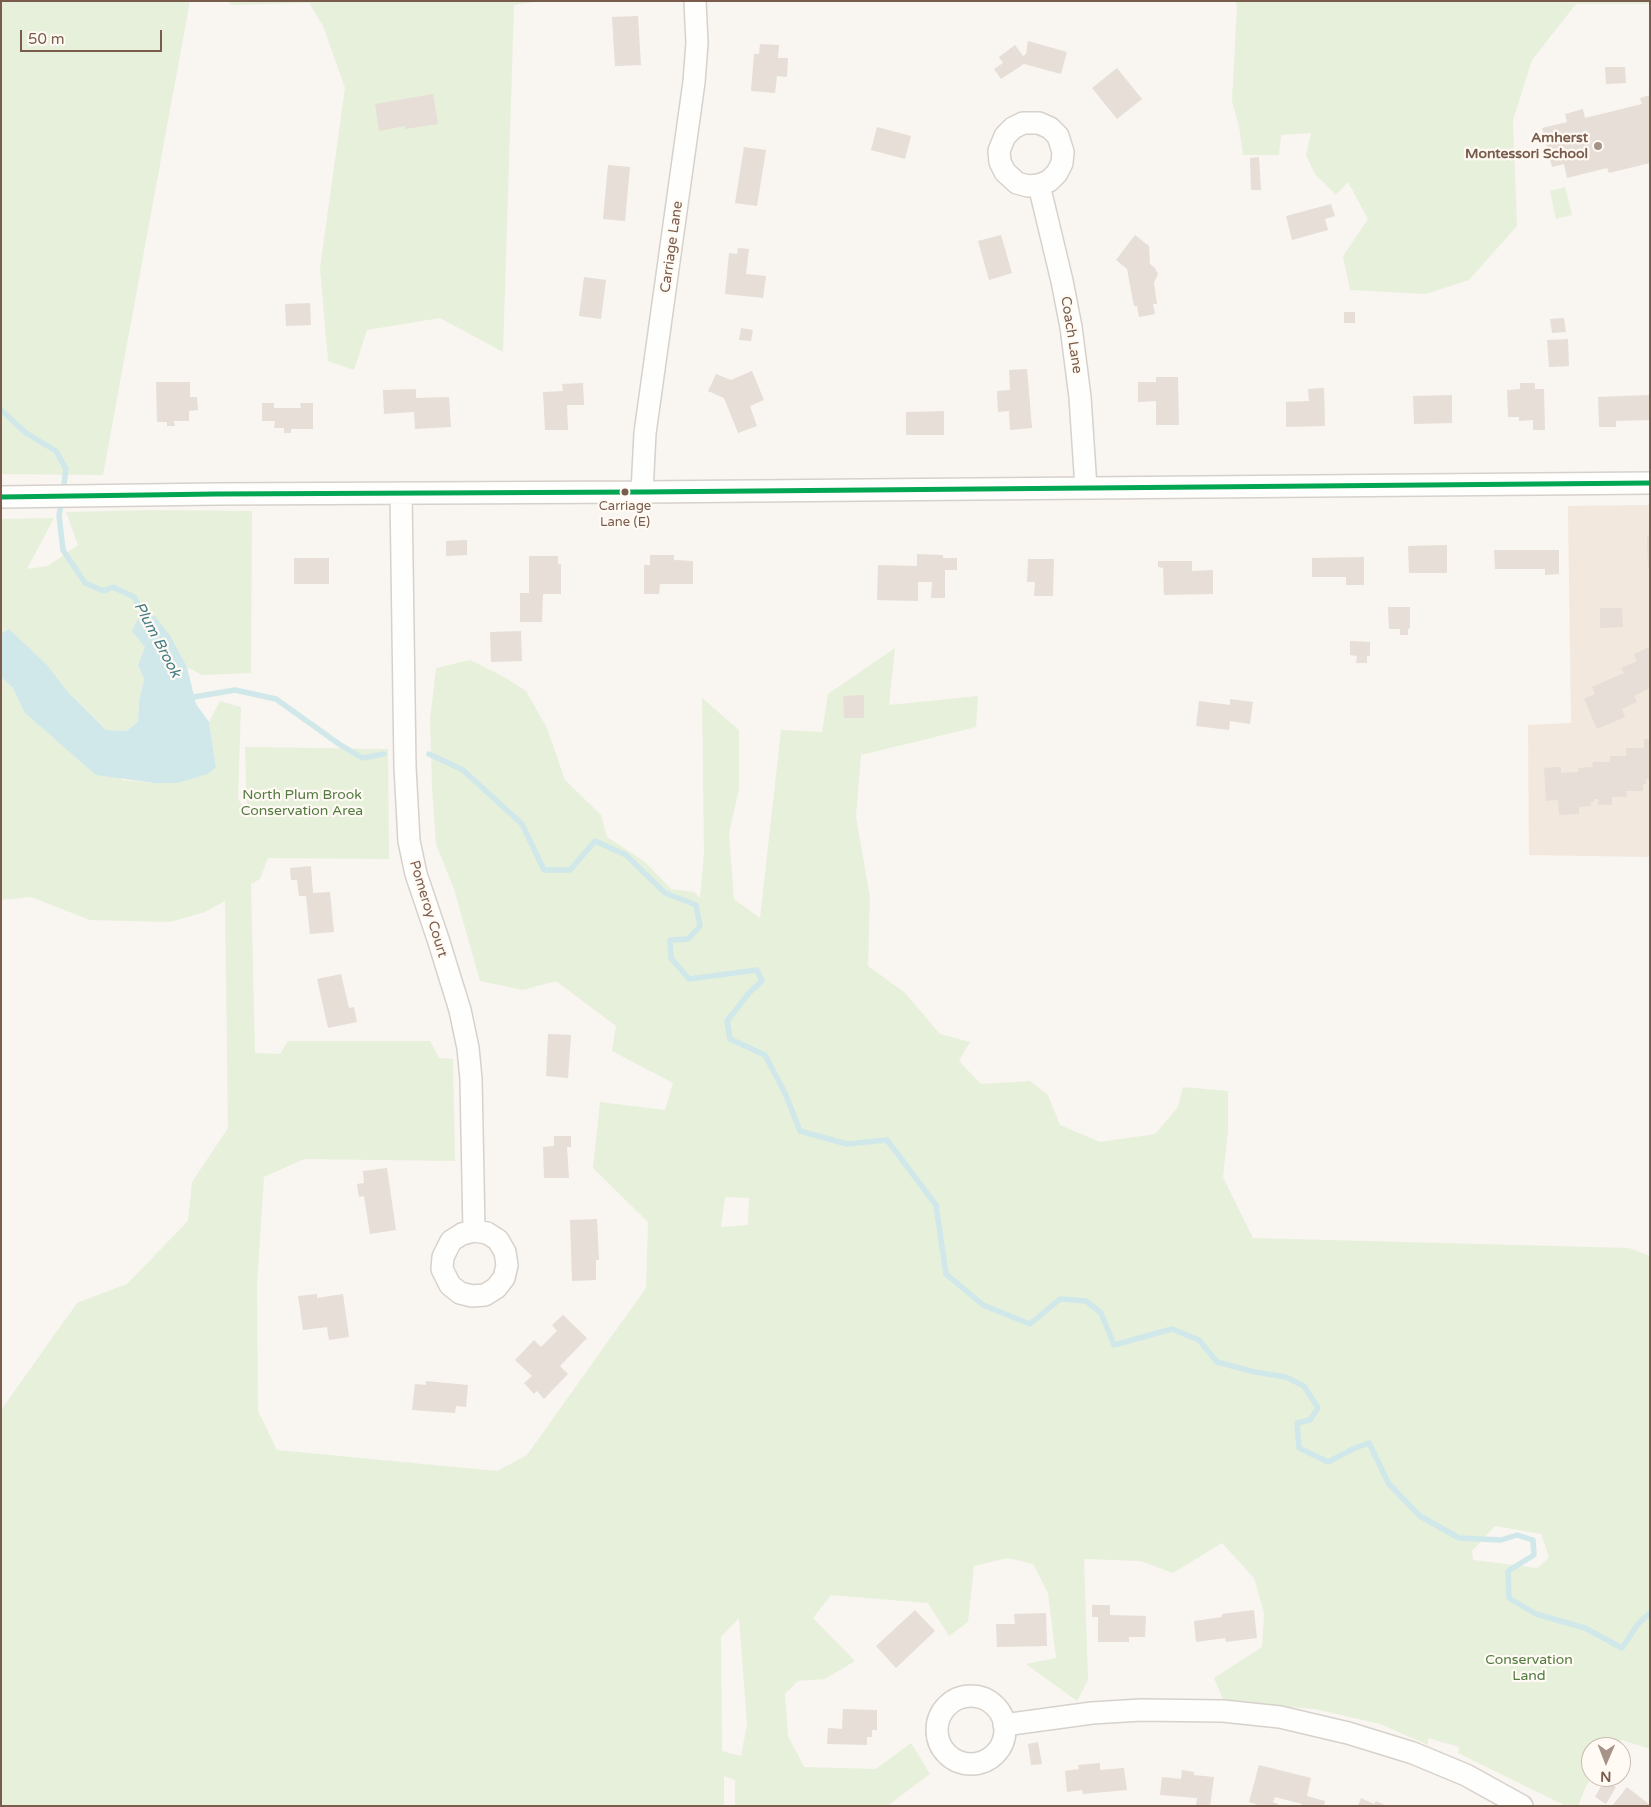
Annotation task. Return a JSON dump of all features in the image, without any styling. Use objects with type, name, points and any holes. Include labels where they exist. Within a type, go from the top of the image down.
[{"type":"street","name":"Carriage Lane","points":[[642,492],[645,433],[694,82],[697,43],[695,1]]},
{"type":"street","name":"Coach Lane","points":[[1038,185],[1062,281],[1071,327],[1080,397],[1086,488]]},
{"type":"street","points":[[1,497],[1650,483]]},
{"type":"street","name":"Pomeroy Court","points":[[401,493],[405,767],[409,841],[416,874],[452,984],[468,1048],[472,1095],[474,1231]]},
{"type":"street","points":[[1004,1725],[1092,1713],[1141,1710],[1223,1711],[1280,1717],[1363,1737],[1422,1756],[1472,1778],[1522,1806]]},
{"type":"shaded area","points":[[1650,505],[1650,857],[1529,855],[1528,725],[1571,723],[1568,506]]},
{"type":"green space","points":[[1,1],[190,1],[103,475],[1,474]]},
{"type":"green space","points":[[228,1],[543,1],[514,5],[503,352],[440,318],[367,330],[354,370],[328,361],[320,268],[345,88],[323,26],[309,3],[231,5]]},
{"type":"green space","points":[[1234,1],[1650,1],[1650,4],[1576,4],[1532,60],[1513,120],[1517,226],[1469,280],[1426,294],[1350,290],[1343,256],[1368,219],[1348,182],[1336,195],[1315,174],[1306,155],[1311,133],[1281,135],[1279,155],[1243,155],[1239,126],[1232,101],[1237,5]]},
{"type":"green space","points":[[1565,187],[1572,215],[1556,219],[1550,191]]},
{"type":"green space","points":[[155,510],[252,511],[251,673],[202,675],[187,667],[171,637],[145,647],[138,665],[144,679],[139,701],[138,722],[126,731],[106,730],[67,691],[48,666],[1,670],[1,519],[54,518],[27,569],[48,566],[78,545],[66,512]]},
{"type":"green space","points":[[895,648],[889,705],[978,696],[976,727],[861,755],[856,817],[870,897],[868,966],[904,992],[940,1034],[970,1042],[959,1061],[981,1084],[1030,1081],[1048,1095],[1060,1125],[1100,1142],[1155,1134],[1178,1107],[1183,1087],[1228,1091],[1228,1131],[1223,1177],[1253,1238],[1629,1248],[1650,1256],[1650,1749],[1631,1743],[1631,1737],[1581,1737],[1581,1787],[1586,1787],[1578,1806],[1566,1806],[1458,1753],[1459,1747],[1428,1738],[1428,1745],[1380,1724],[1315,1709],[1224,1702],[1214,1678],[1262,1647],[1264,1613],[1254,1578],[1222,1543],[1173,1573],[1141,1561],[1084,1559],[1088,1680],[1077,1701],[1026,1664],[1056,1658],[1048,1593],[1033,1564],[1008,1558],[974,1566],[968,1622],[949,1636],[928,1603],[831,1595],[813,1618],[855,1661],[825,1679],[798,1681],[785,1694],[788,1736],[804,1767],[876,1769],[911,1743],[930,1774],[887,1806],[735,1806],[735,1780],[724,1776],[724,1806],[1,1806],[1,1410],[77,1303],[127,1284],[188,1221],[192,1182],[228,1128],[225,901],[205,912],[170,922],[90,920],[31,897],[1,900],[1,677],[13,688],[24,712],[123,780],[178,783],[208,774],[216,766],[209,722],[220,701],[241,707],[238,799],[247,812],[245,747],[388,749],[389,859],[268,858],[260,879],[251,884],[255,1053],[280,1054],[288,1041],[430,1041],[439,1058],[453,1059],[455,1161],[304,1159],[264,1177],[257,1284],[258,1411],[277,1450],[497,1471],[527,1455],[646,1288],[648,1222],[593,1168],[600,1102],[665,1110],[673,1083],[612,1051],[616,1026],[556,981],[523,990],[480,981],[454,889],[436,844],[430,720],[436,668],[470,660],[506,678],[526,691],[547,728],[565,780],[601,815],[607,837],[644,861],[671,889],[694,892],[700,898],[704,854],[702,698],[739,730],[739,789],[729,833],[734,899],[760,918],[781,730],[822,732],[828,694]],"holes":[[[725,1197],[749,1198],[748,1225],[721,1227]],[[1495,1526],[1541,1534],[1549,1557],[1538,1568],[1473,1560],[1472,1551]],[[739,1618],[747,1724],[741,1756],[722,1751],[721,1637]]]},
{"type":"water","points":[[140,615],[155,616],[171,637],[187,667],[196,704],[209,722],[216,767],[208,774],[178,783],[154,783],[96,775],[24,712],[13,688],[1,677],[1,634],[9,629],[48,666],[67,691],[106,730],[126,731],[138,722],[139,701],[144,679],[138,665],[145,647],[132,631]]},
{"type":"building","points":[[638,16],[641,65],[615,66],[612,17]]},
{"type":"building","points":[[1028,41],[1067,52],[1061,74],[1024,64],[1001,79],[994,69],[1003,63],[999,57],[1015,45],[1023,56],[1026,54]]},
{"type":"building","points":[[760,44],[779,45],[778,58],[788,58],[787,77],[777,76],[775,93],[751,91],[754,54],[759,54]]},
{"type":"building","points":[[1605,67],[1625,67],[1626,83],[1606,84]]},
{"type":"building","points":[[1117,68],[1142,99],[1117,119],[1092,88]]},
{"type":"building","points":[[433,94],[438,124],[405,129],[405,126],[379,131],[375,104]]},
{"type":"building","name":"Amherst Montessori School","points":[[1650,95],[1650,163],[1609,173],[1607,168],[1567,178],[1564,164],[1552,167],[1542,128],[1567,122],[1565,114],[1583,109],[1585,118],[1642,104],[1640,98]]},
{"type":"building","points":[[877,127],[911,136],[905,159],[871,150]]},
{"type":"building","points":[[744,147],[766,150],[757,206],[735,203]]},
{"type":"building","points":[[1259,157],[1261,190],[1251,190],[1250,158]]},
{"type":"building","points":[[608,165],[630,167],[625,221],[603,219]]},
{"type":"building","points":[[1331,204],[1335,216],[1325,219],[1328,230],[1292,240],[1286,216]]},
{"type":"building","points":[[1001,235],[1012,273],[989,280],[978,241]]},
{"type":"building","points":[[1135,235],[1149,246],[1150,264],[1158,274],[1154,283],[1157,304],[1153,304],[1155,314],[1139,317],[1137,306],[1134,306],[1127,269],[1116,260]]},
{"type":"building","points":[[738,248],[749,249],[746,274],[766,276],[763,298],[725,294],[729,253],[737,254]]},
{"type":"building","points":[[584,277],[606,280],[601,319],[579,316]]},
{"type":"building","points":[[310,303],[311,325],[286,326],[285,304]]},
{"type":"building","points":[[1344,312],[1355,312],[1355,323],[1344,323]]},
{"type":"building","points":[[1564,318],[1566,332],[1552,333],[1550,319]]},
{"type":"building","points":[[741,328],[753,330],[751,341],[739,340]]},
{"type":"building","points":[[1568,339],[1569,366],[1549,367],[1547,340]]},
{"type":"building","points":[[1027,369],[1032,428],[1010,430],[1009,411],[998,412],[997,391],[1010,390],[1009,370]]},
{"type":"building","points":[[752,371],[764,400],[750,406],[757,426],[738,433],[724,398],[708,391],[716,374],[731,380]]},
{"type":"building","points":[[1156,377],[1178,377],[1179,425],[1156,425],[1156,401],[1138,402],[1138,382],[1156,382]]},
{"type":"building","points":[[156,382],[190,382],[190,397],[197,397],[198,410],[189,411],[189,421],[174,421],[175,426],[167,426],[167,422],[157,422]]},
{"type":"building","points":[[583,383],[584,405],[567,405],[568,430],[545,430],[543,392],[563,391],[562,384]]},
{"type":"building","points":[[1520,383],[1535,383],[1535,389],[1544,389],[1545,430],[1533,430],[1533,420],[1519,421],[1519,417],[1508,417],[1507,390],[1520,389]]},
{"type":"building","points":[[1324,388],[1325,426],[1286,427],[1286,402],[1309,401],[1308,389]]},
{"type":"building","points":[[416,389],[416,398],[449,397],[451,427],[415,429],[414,412],[384,414],[383,390]]},
{"type":"building","points":[[1452,395],[1452,423],[1414,424],[1413,396]]},
{"type":"building","points":[[1649,395],[1650,420],[1616,421],[1616,427],[1599,427],[1598,397]]},
{"type":"building","points":[[262,403],[274,403],[274,408],[301,408],[300,403],[313,403],[313,429],[291,429],[291,433],[284,433],[284,428],[274,428],[275,421],[262,421]]},
{"type":"building","points":[[944,411],[944,435],[906,435],[906,412]]},
{"type":"building","points":[[1647,535],[1650,535],[1650,567],[1648,567]]},
{"type":"building","points":[[467,540],[467,555],[446,556],[446,541]]},
{"type":"building","points":[[1447,545],[1447,573],[1409,573],[1408,546]]},
{"type":"building","points":[[1494,550],[1559,550],[1559,574],[1545,575],[1545,569],[1495,569]]},
{"type":"building","points":[[917,554],[943,555],[943,558],[957,558],[957,570],[945,570],[945,598],[931,598],[932,582],[918,582],[918,601],[877,600],[878,565],[917,566]]},
{"type":"building","points":[[650,555],[674,555],[674,560],[693,561],[693,584],[660,584],[659,594],[644,594],[644,565],[650,565]]},
{"type":"building","points":[[529,556],[558,556],[558,564],[561,564],[561,594],[543,594],[542,622],[520,622],[520,593],[529,593]]},
{"type":"building","points":[[1364,557],[1364,585],[1346,585],[1346,577],[1312,577],[1312,558]]},
{"type":"building","points":[[294,558],[329,558],[329,584],[294,584]]},
{"type":"building","points":[[1028,559],[1054,559],[1053,596],[1034,596],[1035,582],[1027,582]]},
{"type":"building","points":[[1158,561],[1192,561],[1192,571],[1213,570],[1213,594],[1164,595],[1163,568],[1158,567]]},
{"type":"building","points":[[1388,607],[1410,607],[1408,635],[1400,635],[1400,629],[1389,629]]},
{"type":"building","points":[[1600,608],[1622,608],[1623,627],[1600,628]]},
{"type":"building","points":[[521,631],[522,661],[491,662],[490,632]]},
{"type":"building","points":[[1350,641],[1370,642],[1370,656],[1367,656],[1367,663],[1356,663],[1357,656],[1350,655]]},
{"type":"building","points":[[1650,647],[1650,681],[1648,682],[1650,688],[1634,696],[1637,702],[1622,709],[1625,717],[1597,729],[1584,699],[1595,694],[1592,687],[1624,673],[1621,668],[1637,661],[1634,654]]},
{"type":"building","points":[[864,695],[864,718],[844,718],[843,696]]},
{"type":"building","points":[[1230,699],[1253,702],[1250,724],[1230,721],[1229,730],[1196,726],[1199,701],[1230,705]]},
{"type":"building","points":[[1644,739],[1650,739],[1650,779],[1646,779],[1646,784],[1643,784],[1643,791],[1626,791],[1627,797],[1612,797],[1612,805],[1598,805],[1598,799],[1594,799],[1594,802],[1591,802],[1591,806],[1579,807],[1579,814],[1559,815],[1558,800],[1546,801],[1544,768],[1561,767],[1561,773],[1578,772],[1578,768],[1593,767],[1592,762],[1610,762],[1610,756],[1626,756],[1626,748],[1644,748]]},
{"type":"building","points":[[311,866],[313,893],[330,892],[334,932],[310,934],[306,896],[299,896],[297,880],[291,880],[290,868]]},
{"type":"building","points":[[341,974],[349,1008],[354,1007],[357,1022],[328,1028],[317,979]]},
{"type":"building","points":[[548,1034],[571,1035],[568,1078],[546,1076]]},
{"type":"building","points":[[554,1136],[571,1136],[571,1147],[567,1147],[569,1178],[544,1178],[543,1147],[554,1146]]},
{"type":"building","points":[[387,1168],[396,1230],[370,1234],[364,1196],[359,1197],[357,1184],[364,1183],[363,1171]]},
{"type":"building","points":[[597,1219],[599,1260],[596,1260],[596,1280],[572,1281],[570,1220]]},
{"type":"building","points":[[317,1294],[317,1298],[343,1294],[349,1337],[329,1340],[327,1327],[303,1330],[298,1296]]},
{"type":"building","points":[[563,1315],[587,1338],[560,1366],[568,1374],[544,1399],[537,1391],[534,1394],[524,1383],[532,1376],[515,1360],[534,1340],[541,1347],[557,1331],[552,1325]]},
{"type":"building","points":[[426,1381],[468,1385],[466,1407],[456,1406],[455,1413],[412,1410],[415,1384],[426,1385]]},
{"type":"building","points":[[1092,1605],[1110,1605],[1110,1615],[1146,1616],[1145,1637],[1129,1637],[1129,1642],[1098,1642],[1098,1617],[1092,1617]]},
{"type":"building","points":[[915,1610],[935,1631],[896,1668],[876,1646]]},
{"type":"building","points":[[1254,1610],[1257,1638],[1226,1642],[1225,1638],[1196,1642],[1194,1621],[1222,1617],[1222,1614]]},
{"type":"building","points":[[1046,1613],[1047,1646],[997,1647],[996,1624],[1015,1624],[1014,1614]]},
{"type":"building","points":[[843,1709],[877,1710],[877,1730],[872,1730],[872,1737],[867,1737],[867,1745],[827,1744],[828,1728],[842,1729]]},
{"type":"building","points":[[1038,1742],[1042,1764],[1031,1765],[1028,1744]]},
{"type":"building","points":[[1100,1763],[1100,1770],[1124,1768],[1127,1790],[1083,1794],[1082,1790],[1067,1792],[1065,1771],[1079,1769],[1078,1765]]},
{"type":"building","points":[[1259,1765],[1311,1778],[1307,1796],[1325,1801],[1324,1806],[1302,1806],[1302,1804],[1275,1797],[1273,1802],[1278,1804],[1278,1806],[1261,1806],[1249,1802]]},
{"type":"building","points":[[1182,1770],[1194,1772],[1194,1775],[1214,1777],[1210,1806],[1196,1806],[1197,1798],[1160,1795],[1162,1777],[1181,1779]]},
{"type":"building","points":[[1601,1787],[1616,1787],[1606,1804],[1595,1797]]},
{"type":"building","points":[[1627,1787],[1650,1805],[1650,1806],[1612,1806]]},
{"type":"building","points":[[1361,1798],[1374,1804],[1376,1801],[1387,1806],[1358,1806]]},
{"type":"waterway","name":"Plum Brook","points":[[1,410],[26,433],[56,451],[66,469],[63,492]]},
{"type":"waterway","name":"Plum Brook","points":[[62,501],[59,515],[63,550],[85,583],[104,591],[113,587],[134,597],[149,622]]},
{"type":"waterway","name":"Plum Brook","points":[[188,698],[235,690],[276,699],[362,758],[384,754]]},
{"type":"waterway","name":"Plum Brook","points":[[429,754],[463,770],[522,824],[544,870],[570,870],[595,841],[626,855],[665,893],[696,905],[700,926],[688,939],[670,940],[671,958],[689,979],[757,970],[762,981],[749,993],[727,1021],[730,1039],[765,1055],[785,1093],[800,1131],[847,1144],[887,1140],[936,1205],[946,1274],[983,1305],[1030,1324],[1060,1299],[1086,1301],[1101,1313],[1114,1345],[1172,1329],[1199,1340],[1217,1362],[1255,1372],[1286,1377],[1304,1386],[1318,1408],[1310,1420],[1297,1423],[1299,1448],[1328,1462],[1369,1443],[1389,1484],[1420,1516],[1459,1538],[1501,1540],[1517,1535],[1533,1540],[1534,1555],[1508,1571],[1509,1598],[1536,1614],[1585,1628],[1622,1648],[1638,1624],[1650,1613]]},
{"type":"transit line","points":[[1,497],[1650,483]]},
{"type":"place","name":"Amherst Montessori School","points":[[1598,146]]},
{"type":"place","name":"Carriage Lane (E)","points":[[625,492]]},
{"type":"park label","name":"North Plum Brook Conservation Area","points":[[302,804]]},
{"type":"park label","name":"Conservation Land","points":[[1529,1668]]}]
